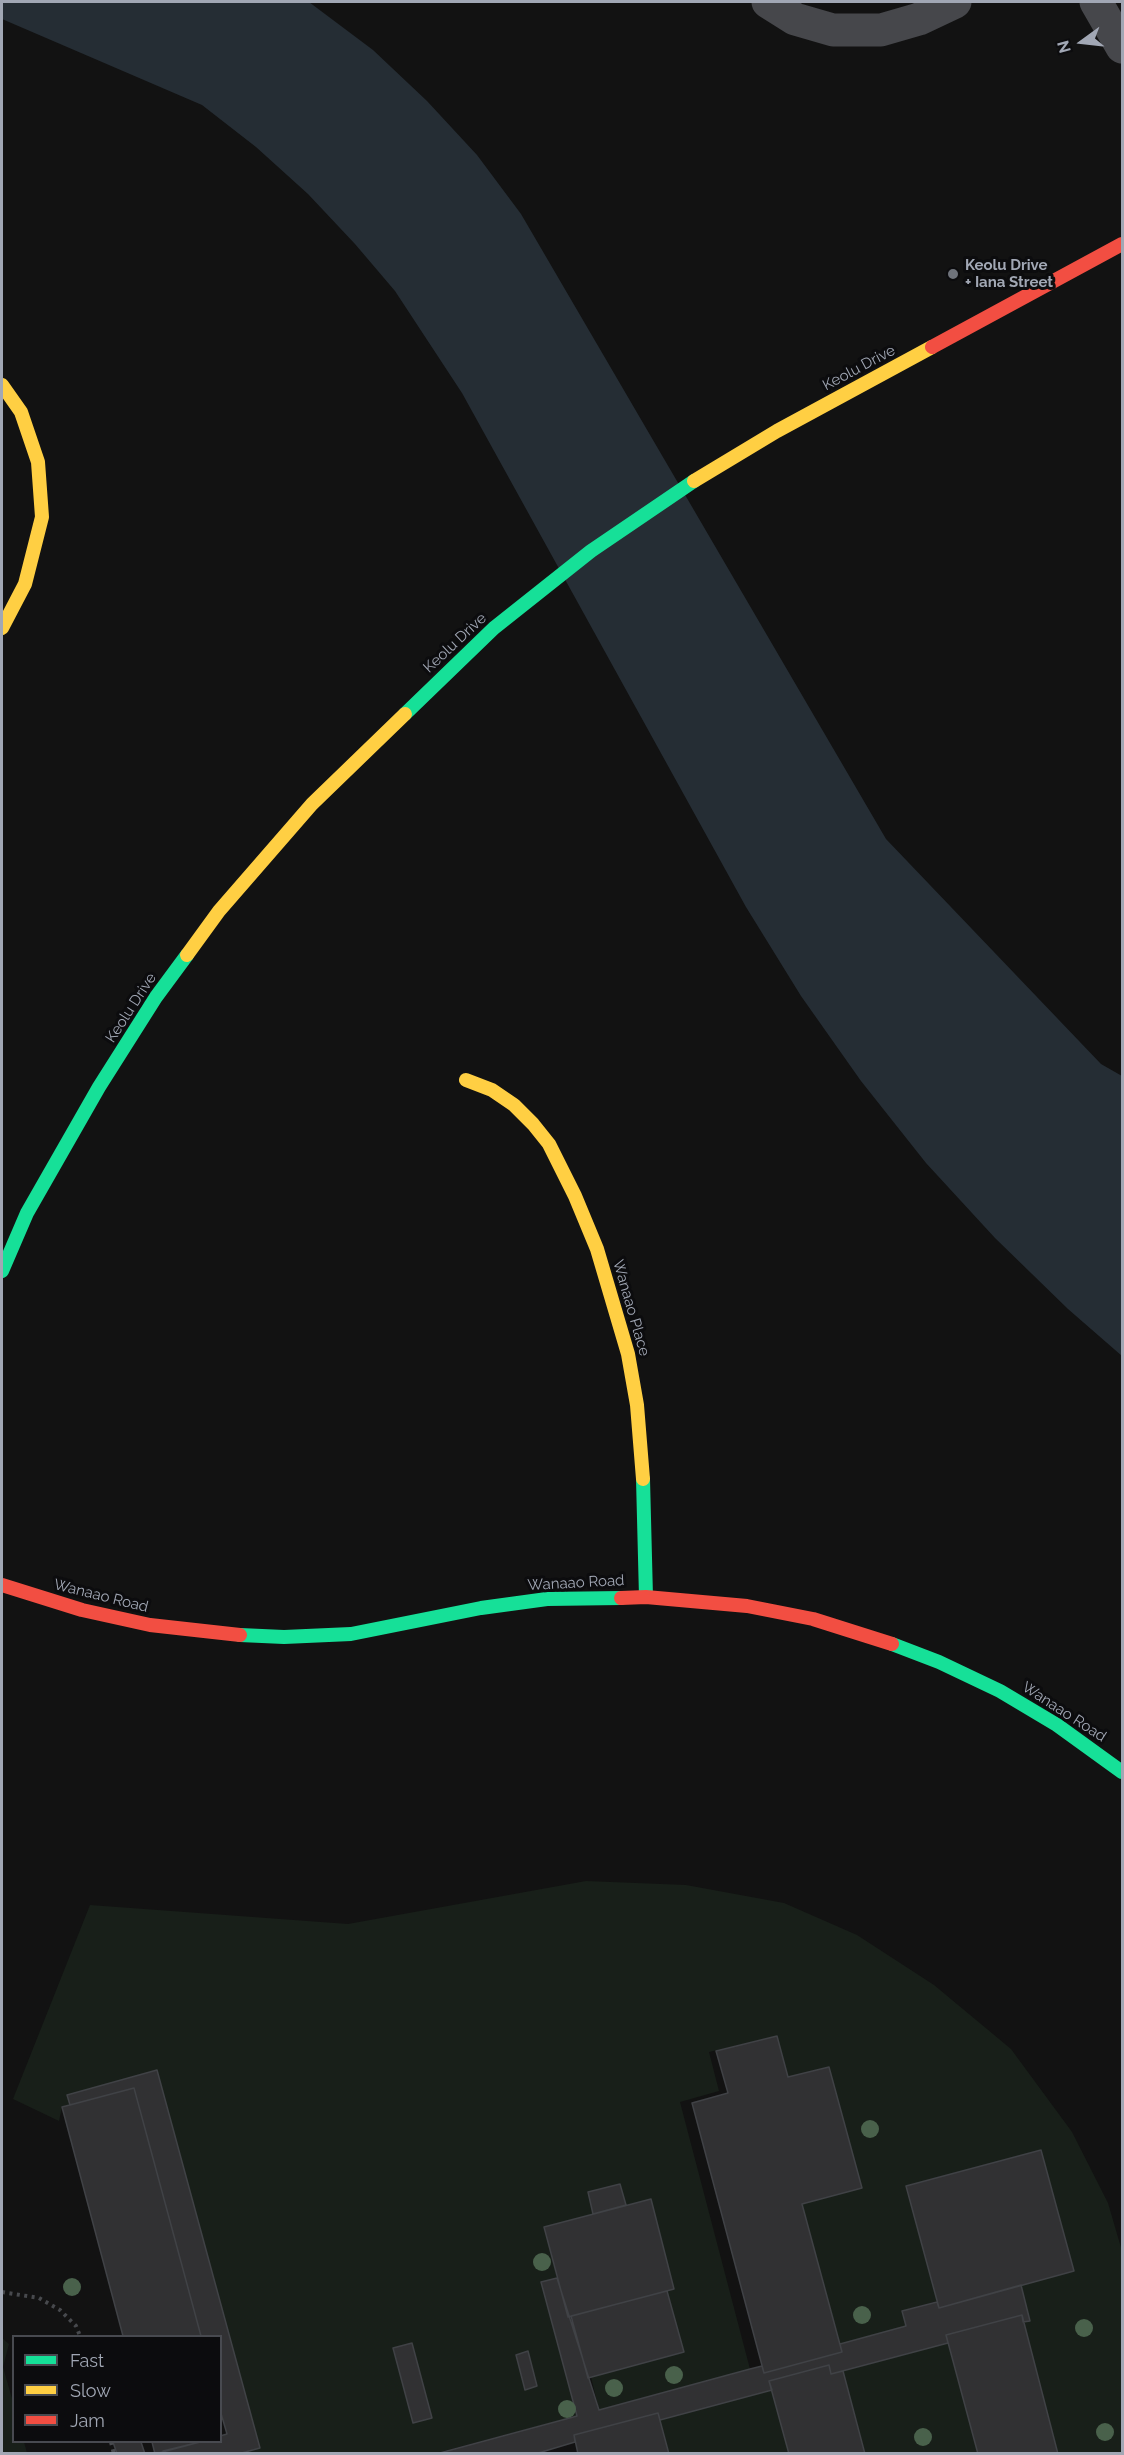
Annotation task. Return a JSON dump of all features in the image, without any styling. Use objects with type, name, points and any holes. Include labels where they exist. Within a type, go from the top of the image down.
[{"type":"street","points":[[768,2],[795,19],[833,30],[880,30],[919,19],[955,2]]},
{"type":"street","points":[[1096,2],[1122,47]]},
{"type":"street","name":"Keolu Drive","points":[[2,1271],[27,1213],[99,1087],[156,997],[219,911],[312,804],[494,628],[591,551],[703,475],[777,431],[1122,244]]},
{"type":"street","points":[[2,385],[21,412],[39,462],[42,517],[26,584],[2,628]]},
{"type":"street","name":"Wanaao Place","points":[[466,1080],[492,1090],[533,1124],[549,1144],[597,1249],[628,1354],[637,1405],[643,1456],[646,1597]]},
{"type":"street","name":"Wanaao Road","points":[[2,1585],[82,1610],[150,1625],[219,1634],[284,1636],[351,1634],[481,1608],[547,1599],[646,1597],[747,1606],[813,1619],[876,1638],[939,1662],[1000,1691],[1057,1725],[1122,1772]]},
{"type":"path","points":[[2,2292],[39,2298],[50,2304],[76,2325],[79,2335]]},
{"type":"shaded area","points":[[2,2],[309,2],[373,50],[427,101],[477,155],[521,214],[886,839],[1101,1064],[1122,1076],[1122,1356],[1068,1309],[995,1238],[926,1163],[861,1081],[801,996],[746,907],[462,393],[395,291],[308,194],[256,147],[202,105],[2,19]]},
{"type":"shaded area","points":[[586,1881],[686,1885],[784,1903],[857,1935],[934,1985],[1011,2049],[1072,2132],[1108,2203],[1122,2251],[1122,2453],[1058,2453],[1023,2322],[1030,2320],[1021,2285],[1074,2271],[1041,2150],[906,2186],[937,2301],[902,2311],[906,2326],[840,2344],[802,2204],[861,2187],[829,2067],[788,2077],[777,2036],[709,2052],[719,2091],[680,2102],[750,2369],[599,2410],[591,2377],[684,2352],[667,2291],[674,2289],[650,2200],[626,2205],[620,2184],[589,2192],[593,2214],[545,2227],[557,2278],[542,2282],[577,2416],[436,2453],[238,2453],[259,2448],[157,2071],[62,2107],[59,2121],[13,2099],[90,1905],[348,1924]]},
{"type":"shaded area","points":[[2,2338],[9,2344],[3,2367],[12,2398],[12,2443],[24,2443],[27,2453],[2,2453]]},
{"type":"shaded area","points":[[948,2343],[978,2453],[865,2453],[843,2371]]},
{"type":"shaded area","points":[[772,2390],[789,2453],[669,2453],[660,2420]]},
{"type":"building","points":[[777,2036],[788,2077],[829,2067],[862,2188],[802,2204],[842,2352],[764,2373],[692,2103],[728,2093],[716,2051]]},
{"type":"building","points":[[157,2070],[260,2448],[238,2454],[163,2454],[163,2451],[196,2443],[222,2443],[222,2435],[227,2434],[222,2417],[222,2335],[201,2335],[134,2088],[70,2105],[67,2095]]},
{"type":"building","points":[[134,2088],[201,2335],[123,2335],[62,2107]]},
{"type":"building","points":[[1041,2150],[1074,2271],[939,2308],[906,2186]]},
{"type":"building","points":[[620,2184],[626,2205],[593,2214],[588,2192]]},
{"type":"building","points":[[651,2199],[674,2289],[568,2317],[544,2227]]},
{"type":"building","points":[[557,2278],[599,2410],[762,2366],[764,2373],[842,2352],[840,2344],[906,2326],[902,2311],[937,2302],[939,2308],[1021,2285],[1030,2321],[1023,2322],[1022,2315],[946,2335],[948,2343],[831,2374],[829,2365],[769,2381],[772,2390],[660,2420],[658,2413],[574,2435],[575,2442],[535,2454],[436,2454],[577,2416],[541,2282]]},
{"type":"building","points":[[667,2291],[684,2352],[588,2378],[571,2316]]},
{"type":"building","points":[[1022,2315],[1058,2454],[978,2454],[946,2335]]},
{"type":"building","points":[[412,2343],[432,2418],[413,2423],[393,2348]]},
{"type":"building","points":[[528,2351],[537,2386],[525,2390],[516,2355]]},
{"type":"building","points":[[829,2365],[831,2374],[843,2371],[865,2454],[789,2454],[769,2381]]},
{"type":"building","points":[[658,2413],[669,2454],[578,2454],[574,2435]]},
{"type":"building","points":[[113,2443],[141,2443],[145,2454],[117,2454]]},
{"type":"building","points":[[152,2443],[196,2443],[155,2454]]},
{"type":"traffic: fast","points":[[405,714],[494,628],[591,551],[694,481]]},
{"type":"traffic: fast","points":[[2,1271],[27,1213],[99,1087],[156,997],[187,955]]},
{"type":"traffic: fast","points":[[643,1479],[646,1597]]},
{"type":"traffic: fast","points":[[240,1635],[284,1637],[351,1634],[481,1608],[547,1599],[621,1598]]},
{"type":"traffic: fast","points":[[892,1644],[939,1662],[1000,1691],[1057,1725],[1122,1772]]},
{"type":"traffic: slow","points":[[694,481],[777,431],[932,347]]},
{"type":"traffic: slow","points":[[2,385],[21,412],[38,462],[42,517],[25,584],[2,628]]},
{"type":"traffic: slow","points":[[187,955],[219,911],[312,804],[405,714]]},
{"type":"traffic: slow","points":[[466,1080],[492,1090],[514,1105],[533,1124],[549,1144],[575,1196],[597,1249],[628,1354],[637,1405],[643,1479]]},
{"type":"traffic: jam","points":[[932,347],[1122,244]]},
{"type":"traffic: jam","points":[[2,1585],[82,1610],[150,1625],[240,1635]]},
{"type":"traffic: jam","points":[[621,1598],[646,1597],[747,1606],[813,1619],[892,1644]]},
{"type":"place","name":"Keolu Drive + Iana Street","points":[[953,274]]}]
